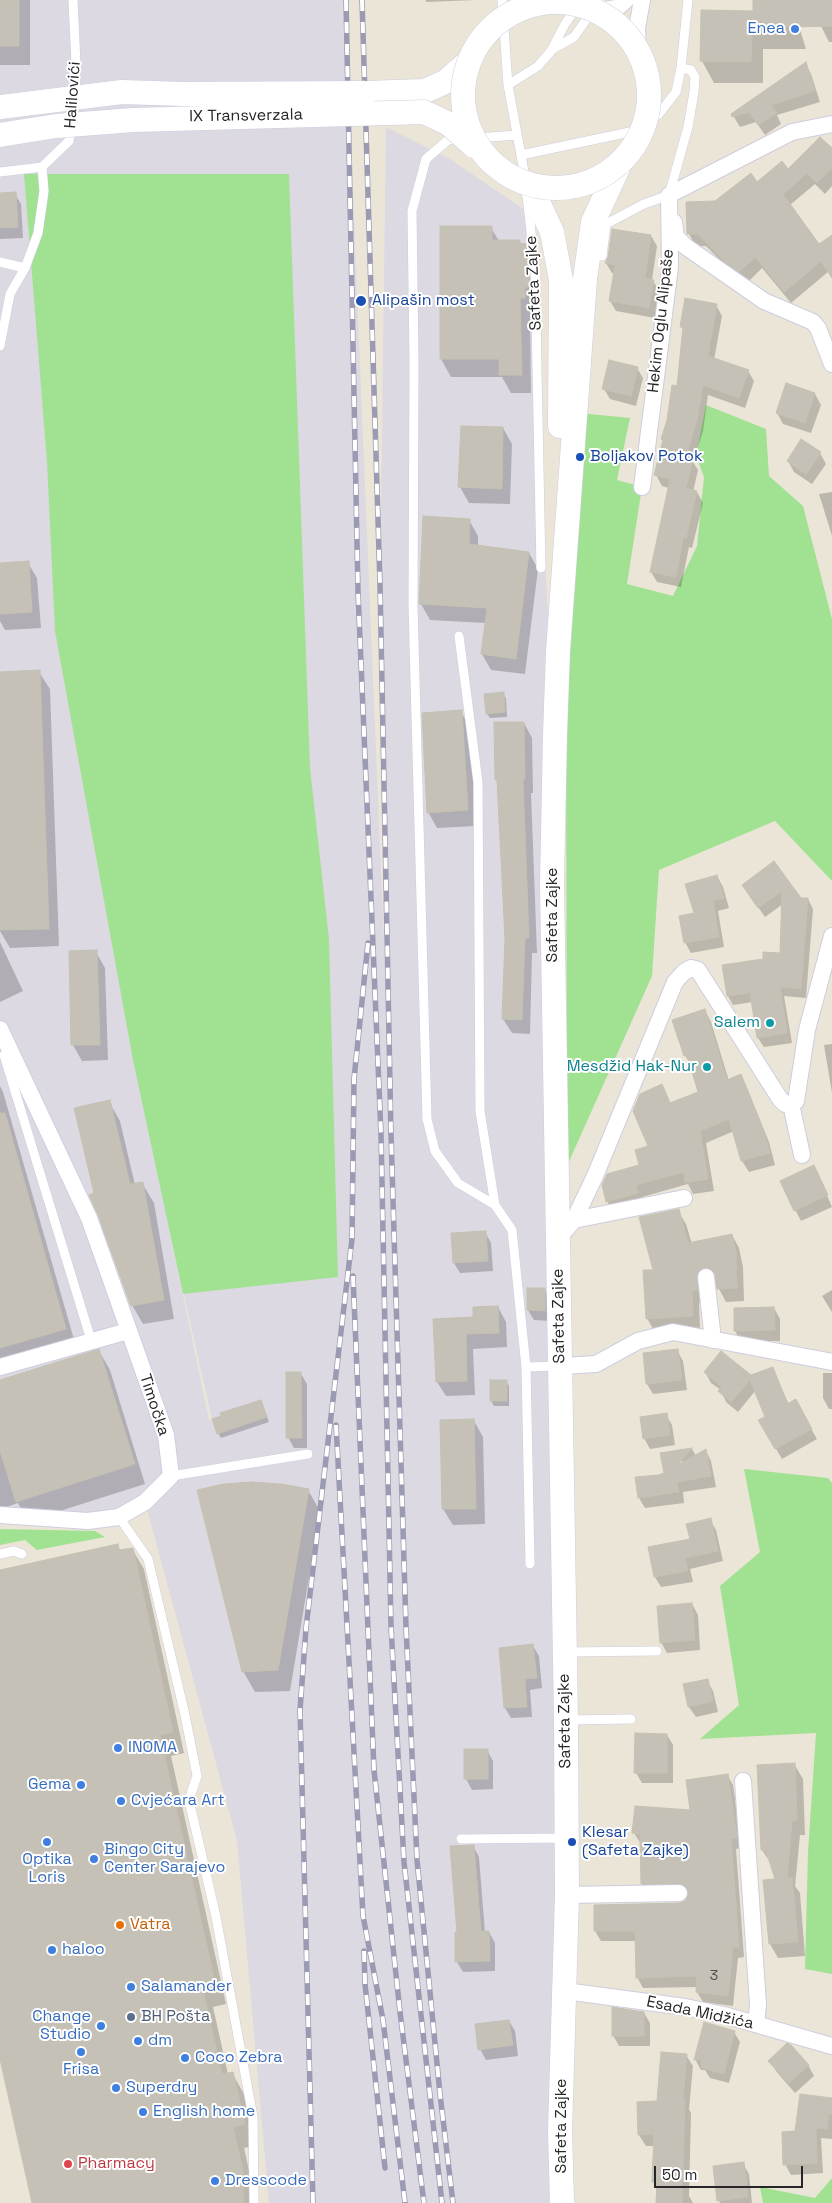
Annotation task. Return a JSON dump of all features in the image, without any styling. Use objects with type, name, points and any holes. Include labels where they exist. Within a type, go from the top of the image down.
[{"type":"main road","points":[[480,152],[466,125],[462,94],[467,63],[478,43],[492,26],[532,2],[554,1],[593,4],[627,34],[638,50],[648,80],[648,111],[638,141],[618,166],[593,222],[585,279],[558,651]]},
{"type":"main road","name":"IX Transverzala","points":[[0,107],[122,92],[183,94],[425,91],[445,82],[467,63]]},
{"type":"main road","name":"IX Transverzala","points":[[0,135],[56,126],[142,119],[424,112],[449,124],[503,174],[531,186],[562,190],[592,182],[618,166]]},
{"type":"main road","points":[[531,186],[552,232],[561,280],[558,651]]},
{"type":"main road","name":"Safeta Zajke","points":[[558,651],[552,884],[566,1720],[567,1894],[560,2131],[562,2203]]},
{"type":"street","points":[[593,4],[617,8],[626,0]]},
{"type":"street","points":[[638,50],[637,28],[642,0]]},
{"type":"street","points":[[669,195],[792,132],[832,124]]},
{"type":"street","name":"Hekim Oglu Alipaše","points":[[669,195],[676,237],[685,246],[764,301],[812,322],[818,328],[832,364]]},
{"type":"street","name":"Hekim Oglu Alipaše","points":[[642,487],[670,267],[669,195]]},
{"type":"street","points":[[558,1240],[574,1220],[595,1176],[675,982],[684,972],[691,968],[698,970],[780,1099],[785,1104],[791,1104],[796,1100],[807,1030],[832,936]]},
{"type":"street","name":"Timočka","points":[[0,1029],[5,1055],[89,1218],[166,1435],[171,1476]]},
{"type":"street","points":[[791,1104],[802,1155]]},
{"type":"street","points":[[574,1220],[684,1198]]},
{"type":"street","points":[[706,1277],[712,1340]]},
{"type":"street","points":[[0,1367],[128,1331]]},
{"type":"street","points":[[561,1366],[596,1364],[638,1341],[673,1332],[832,1362]]},
{"type":"street","points":[[0,1515],[88,1521],[119,1517],[145,1502],[171,1476]]},
{"type":"street","points":[[743,1780],[758,2004],[756,2024]]},
{"type":"street","points":[[567,1894],[679,1893]]},
{"type":"street","name":"Esada Midžića","points":[[565,1991],[685,2006],[832,2046]]},
{"type":"lane","name":"Halilovići","points":[[42,167],[69,141],[74,108],[76,64],[73,0]]},
{"type":"lane","name":"Safeta Zajke","points":[[502,0],[508,85],[521,155],[535,268],[541,568]]},
{"type":"lane","points":[[521,155],[630,132],[658,115],[676,92],[682,68],[688,0]]},
{"type":"lane","points":[[551,51],[574,37],[593,4]]},
{"type":"lane","points":[[508,85],[538,66],[551,51],[565,24],[593,4]]},
{"type":"lane","points":[[602,256],[606,224],[644,204],[669,195],[684,142],[694,92],[695,77],[691,70],[682,68]]},
{"type":"lane","points":[[495,1205],[458,1184],[435,1151],[427,1119],[413,606],[414,362],[412,210],[426,159],[448,140],[517,135]]},
{"type":"lane","points":[[0,172],[42,167],[44,191],[38,233],[25,268],[10,294],[0,346]]},
{"type":"lane","points":[[0,262],[25,268]]},
{"type":"lane","points":[[459,636],[478,782],[480,1111],[495,1205],[512,1230],[526,1367],[530,1564]]},
{"type":"lane","points":[[5,1055],[91,1340]]},
{"type":"lane","points":[[526,1367],[561,1366]]},
{"type":"lane","points":[[171,1476],[308,1454]]},
{"type":"lane","points":[[119,1517],[148,1559],[185,1715],[197,1776],[189,1800],[216,1917],[253,2117],[254,2203]]},
{"type":"lane","points":[[0,1554],[14,1551],[22,1554]]},
{"type":"lane","points":[[565,1652],[657,1650]]},
{"type":"lane","points":[[566,1720],[631,1719]]},
{"type":"lane","points":[[462,1839],[566,1838]]},
{"type":"shaded area","points":[[0,0],[347,0],[349,102],[389,1062],[380,584],[386,127],[450,159],[525,210],[555,735],[564,2203],[269,2203],[237,1841],[145,1502],[119,1517],[0,1516]],"holes":[[[167,1219],[212,1419],[209,1420]]]},
{"type":"green space","points":[[24,174],[289,174],[310,768],[329,939],[338,1277],[183,1294],[133,1060],[55,631],[47,462]]},
{"type":"green space","points":[[706,405],[766,429],[769,476],[803,506],[832,619],[832,881],[775,821],[659,870],[652,976],[567,1166],[566,712],[580,413],[630,418],[617,480],[642,487],[627,584],[673,596],[697,546],[704,477],[696,456]]},
{"type":"green space","points":[[744,1469],[828,1478],[832,1483],[832,1974],[805,1969],[808,1852],[816,1733],[700,1739],[739,1705],[720,1586],[760,1552]]},
{"type":"green space","points":[[0,1529],[95,1531],[105,1537],[37,1550],[25,1540],[0,1545]]},
{"type":"green space","points":[[832,2178],[832,2203],[763,2203],[760,2187],[815,2198]]},
{"type":"building","points":[[0,0],[19,0],[19,46],[0,46]]},
{"type":"building","points":[[753,0],[832,0],[832,26],[752,28],[751,62],[700,61],[701,10],[753,11]]},
{"type":"building","points":[[806,62],[815,91],[771,105],[777,113],[758,125],[749,112],[732,117],[731,114]]},
{"type":"building","points":[[820,137],[832,148],[832,168],[817,183],[807,173],[783,194],[819,244],[832,235],[832,278],[821,261],[784,292],[755,257],[739,272],[724,261],[698,234],[687,234],[686,202],[715,201],[751,173],[757,182],[782,161],[788,169]]},
{"type":"building","points":[[16,192],[18,227],[0,228],[0,193]]},
{"type":"building","points":[[440,226],[492,226],[492,240],[520,240],[520,243],[526,244],[529,287],[525,287],[525,298],[520,298],[522,375],[499,375],[499,359],[440,359]]},
{"type":"building","points":[[612,229],[651,235],[645,278],[654,280],[649,308],[609,301],[615,265],[605,263],[608,257]]},
{"type":"building","points":[[685,298],[717,304],[708,356],[749,370],[739,398],[703,385],[697,420],[686,457],[693,459],[686,488],[697,491],[686,538],[683,537],[676,577],[650,572],[670,479],[654,475],[667,420],[672,385],[677,386],[683,327],[680,327]]},
{"type":"building","points":[[609,360],[638,367],[631,396],[602,389]]},
{"type":"building","points":[[786,383],[815,393],[805,423],[776,413]]},
{"type":"building","points":[[461,426],[503,427],[502,489],[458,487]]},
{"type":"building","points":[[801,439],[821,452],[806,474],[787,461]]},
{"type":"building","points":[[423,516],[470,519],[469,544],[529,552],[516,659],[481,654],[487,608],[419,604]]},
{"type":"building","points":[[29,561],[32,612],[0,614],[0,563]]},
{"type":"building","points":[[40,670],[49,929],[0,930],[0,672]]},
{"type":"building","points":[[504,692],[505,712],[486,714],[484,694]]},
{"type":"building","points":[[462,710],[468,810],[427,813],[422,713]]},
{"type":"building","points":[[494,722],[524,722],[525,779],[523,779],[529,938],[525,938],[522,1020],[502,1019],[505,939],[497,780],[495,780]]},
{"type":"building","points":[[774,861],[801,898],[808,898],[801,989],[780,987],[787,1033],[757,1038],[750,993],[727,996],[722,965],[763,959],[763,952],[780,953],[782,891],[758,908],[742,885]]},
{"type":"building","points":[[717,875],[724,898],[713,901],[719,937],[684,943],[679,916],[694,913],[685,884]]},
{"type":"building","points":[[97,950],[100,1045],[71,1045],[69,951]]},
{"type":"building","points":[[705,1009],[727,1080],[741,1074],[763,1129],[770,1153],[741,1161],[729,1119],[700,1131],[708,1179],[685,1183],[684,1172],[636,1185],[638,1193],[606,1202],[602,1185],[607,1174],[639,1165],[635,1150],[648,1146],[633,1111],[640,1094],[662,1084],[670,1103],[698,1092],[687,1055],[684,1056],[672,1020]]},
{"type":"building","points":[[110,1100],[130,1184],[143,1182],[164,1300],[131,1306],[89,1195],[94,1193],[74,1108]]},
{"type":"building","points":[[0,1113],[5,1113],[66,1329],[0,1348]]},
{"type":"building","points":[[814,1165],[828,1195],[794,1211],[780,1181]]},
{"type":"building","points":[[679,1209],[688,1243],[732,1234],[736,1253],[737,1288],[717,1289],[714,1272],[710,1268],[704,1267],[697,1273],[697,1290],[692,1291],[693,1316],[646,1319],[643,1270],[653,1270],[639,1217]]},
{"type":"building","points":[[486,1231],[488,1261],[453,1263],[451,1233]]},
{"type":"building","points":[[527,1288],[545,1288],[545,1311],[527,1310]]},
{"type":"building","points":[[498,1306],[499,1333],[466,1334],[467,1381],[436,1382],[433,1319],[473,1317],[473,1307]]},
{"type":"building","points":[[774,1307],[775,1330],[734,1331],[734,1308]]},
{"type":"building","points":[[99,1349],[135,1464],[16,1502],[0,1451],[0,1380]]},
{"type":"building","points":[[678,1349],[682,1380],[646,1384],[643,1353]]},
{"type":"building","points":[[721,1351],[751,1375],[773,1367],[787,1404],[796,1399],[812,1429],[775,1449],[758,1420],[765,1417],[750,1380],[731,1402],[718,1391],[722,1387],[704,1372]]},
{"type":"building","points":[[286,1372],[301,1372],[302,1438],[286,1438]]},
{"type":"building","points":[[490,1380],[507,1380],[507,1401],[490,1401]]},
{"type":"building","points":[[261,1400],[267,1417],[217,1434],[212,1419],[221,1416],[220,1413]]},
{"type":"building","points":[[667,1413],[670,1435],[643,1439],[640,1417]]},
{"type":"building","points":[[474,1419],[476,1509],[442,1509],[440,1420]]},
{"type":"building","points":[[692,1448],[678,1465],[706,1449],[711,1476],[677,1482],[679,1492],[638,1498],[635,1477],[664,1473],[660,1453]]},
{"type":"building","points":[[251,1482],[281,1484],[309,1489],[278,1670],[242,1672],[197,1490],[224,1484]]},
{"type":"building","points":[[711,1518],[718,1551],[685,1558],[688,1571],[654,1577],[648,1547],[690,1539],[686,1524]]},
{"type":"building","name":"Bingo City Center Sarajevo","points":[[118,1544],[119,1550],[133,1548],[173,1732],[160,1735],[215,1983],[202,1986],[222,2074],[233,2072],[245,2124],[233,2127],[243,2171],[244,2203],[32,2203],[0,2059],[0,1570]]},
{"type":"building","points":[[692,1603],[695,1640],[660,1643],[657,1606]]},
{"type":"building","points":[[533,1644],[537,1678],[525,1679],[527,1707],[504,1708],[499,1648]]},
{"type":"building","points":[[708,1679],[713,1701],[688,1707],[683,1684]]},
{"type":"building","points":[[635,1733],[667,1734],[667,1773],[634,1773]]},
{"type":"building","points":[[464,1749],[488,1749],[488,1779],[464,1779]]},
{"type":"building","points":[[795,1763],[797,1820],[792,1821],[787,1878],[792,1877],[798,1942],[769,1944],[763,1880],[775,1879],[766,1851],[761,1850],[757,1765]]},
{"type":"building","points":[[728,1774],[737,1838],[731,1838],[739,1947],[733,1947],[728,1996],[696,1992],[697,1976],[636,1978],[635,1931],[594,1931],[594,1905],[679,1903],[685,1901],[689,1893],[687,1887],[679,1883],[641,1884],[640,1834],[632,1833],[635,1806],[690,1810],[686,1780]]},
{"type":"building","points":[[474,1845],[481,1931],[489,1931],[490,1961],[455,1962],[455,1932],[457,1932],[450,1846]]},
{"type":"building","points":[[612,2007],[644,2012],[644,2036],[612,2036]]},
{"type":"building","points":[[509,2020],[513,2045],[478,2050],[475,2024]]},
{"type":"building","points":[[704,2022],[735,2031],[724,2074],[702,2068],[701,2059],[694,2060]]},
{"type":"building","points":[[787,2043],[809,2065],[789,2083],[768,2061]]},
{"type":"building","points":[[661,2052],[687,2054],[683,2100],[685,2100],[682,2203],[656,2203],[657,2182],[652,2182],[654,2134],[638,2135],[637,2102],[657,2101]]},
{"type":"building","points":[[800,2094],[832,2098],[832,2114],[829,2114],[827,2129],[816,2128],[817,2163],[783,2165],[782,2132],[795,2131]]},
{"type":"building","points":[[744,2162],[748,2197],[717,2201],[713,2166]]},
{"type":"railway","points":[[346,0],[358,592],[381,1134],[391,1626],[404,1862],[442,2203]]},
{"type":"railway","points":[[362,0],[380,584],[391,1134],[406,1627],[417,1860],[440,2094],[453,2203]]},
{"type":"railway","points":[[313,2203],[300,1710],[306,1628],[352,1239],[354,1079],[368,943]]},
{"type":"railway","points":[[353,1276],[374,1770],[400,2012],[424,2203]]},
{"type":"railway","points":[[336,1425],[363,1916],[383,2020],[405,2203]]},
{"type":"railway","points":[[364,1951],[365,1984],[385,2168]]},
{"type":"place","name":"Enea","points":[[795,29]]},
{"type":"place","name":"Alipašin most","points":[[361,301]]},
{"type":"place","name":"Boljakov Potok","points":[[580,457]]},
{"type":"place","name":"Salem","points":[[770,1023]]},
{"type":"place","name":"Mesdžid Hak-Nur","points":[[707,1067]]},
{"type":"place","name":"INOMA","points":[[118,1748]]},
{"type":"place","name":"Gema","points":[[81,1785]]},
{"type":"place","name":"Cvjećara Art","points":[[121,1801]]},
{"type":"place","name":"Optika Loris","points":[[47,1842]]},
{"type":"place","name":"Klesar (Safeta Zajke)","points":[[572,1842]]},
{"type":"place","name":"Bingo City Center Sarajevo","points":[[94,1859]]},
{"type":"place","name":"Vatra","points":[[120,1925]]},
{"type":"place","name":"haloo","points":[[52,1950]]},
{"type":"place","name":"Salamander","points":[[131,1987]]},
{"type":"place","name":"BH Pošta","points":[[131,2017]]},
{"type":"place","name":"Change Studio","points":[[101,2026]]},
{"type":"place","name":"dm","points":[[138,2041]]},
{"type":"place","name":"Frisa","points":[[81,2052]]},
{"type":"place","name":"Coco Zebra","points":[[185,2058]]},
{"type":"place","name":"Superdry","points":[[116,2088]]},
{"type":"place","name":"English home","points":[[143,2112]]},
{"type":"place","name":"Pharmacy","points":[[68,2164]]},
{"type":"place","name":"Dresscode","points":[[215,2181]]}]
